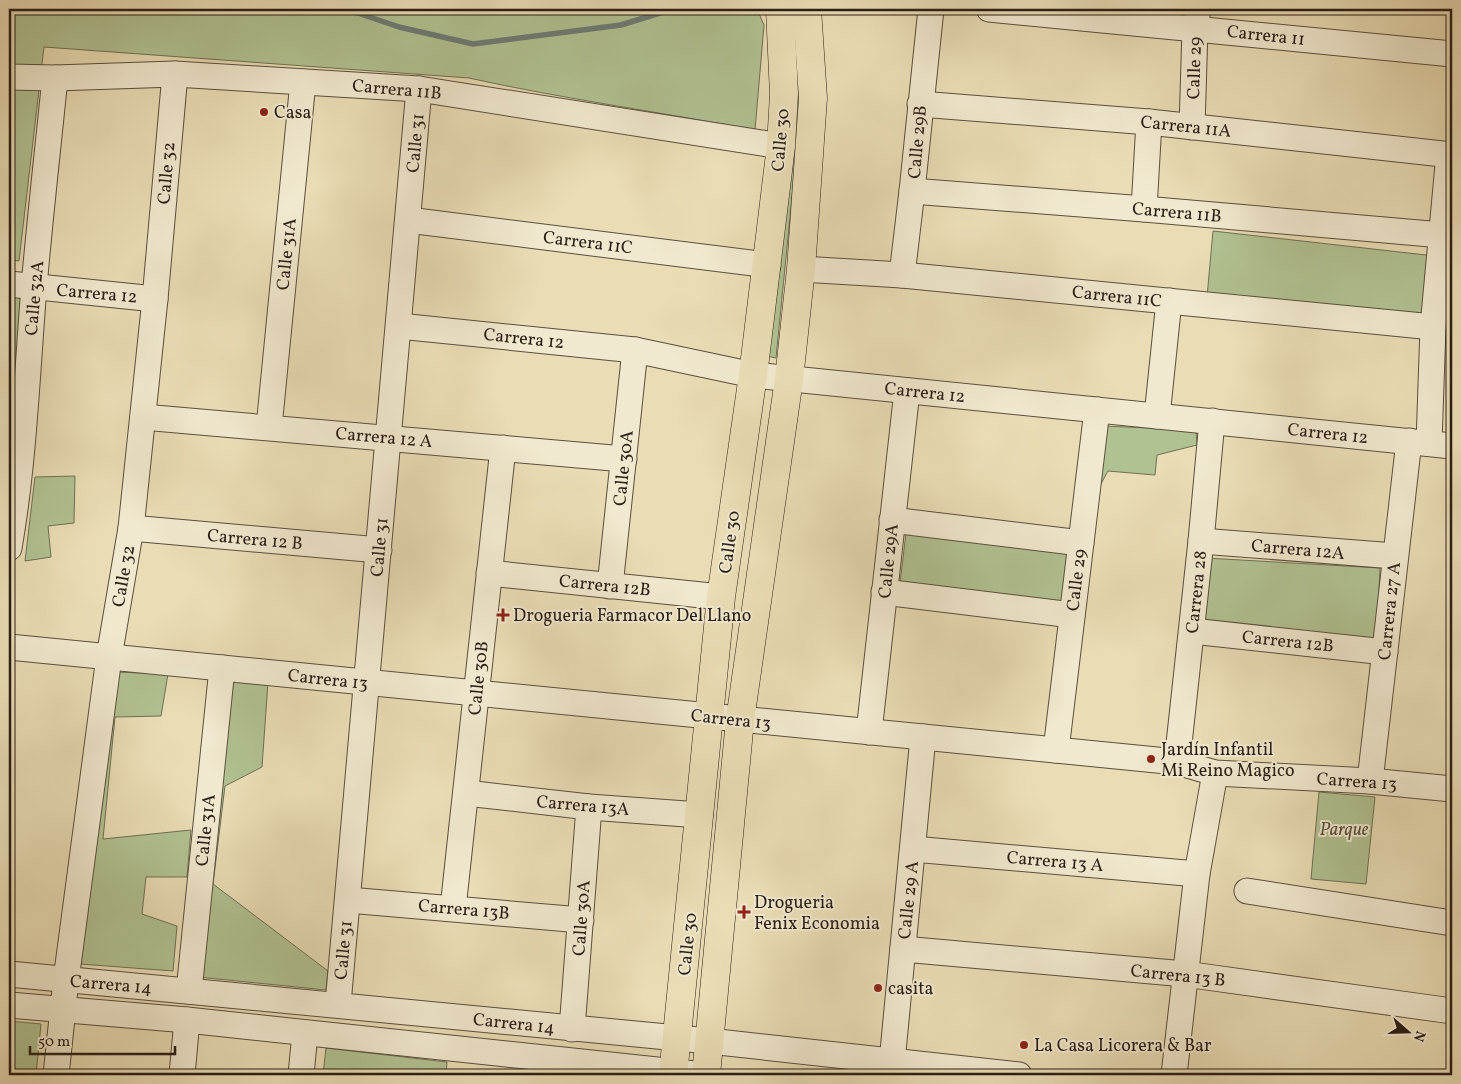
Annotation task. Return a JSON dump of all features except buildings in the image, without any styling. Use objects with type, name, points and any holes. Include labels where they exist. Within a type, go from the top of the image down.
[{"type":"main road","name":"Calle 30","points":[[673,1073],[721,598],[768,265],[781,146],[784,94],[780,9]]},
{"type":"main road","name":"Calle 30","points":[[705,1075],[710,1042],[740,720],[789,379],[802,269],[813,98],[807,9]]},
{"type":"street","name":"Calle 29B","points":[[902,275],[930,9]]},
{"type":"street","name":"Carrera 11","points":[[989,9],[1196,19],[1452,54]]},
{"type":"street","name":"Calle 29","points":[[1192,127],[1196,19]]},
{"type":"street","name":"Carrera 11B","points":[[9,77],[55,78],[175,74],[419,89],[781,146]]},
{"type":"street","name":"Calle 32","points":[[56,1075],[66,980],[109,657],[131,528],[155,298],[175,74]]},
{"type":"street","name":"Calle 32A","points":[[9,548],[17,402],[34,287],[55,78]]},
{"type":"street","name":"Calle 31A","points":[[269,426],[304,82]]},
{"type":"street","name":"Calle 31","points":[[338,1004],[419,89]]},
{"type":"street","name":"Carrera 11A","points":[[920,104],[1149,122],[1451,154]]},
{"type":"street","points":[[1144,209],[1149,122]]},
{"type":"street","name":"Carrera 27 A","points":[[1370,781],[1395,556],[1430,443],[1433,327],[1451,154]]},
{"type":"street","name":"Carrera 11B","points":[[912,191],[1442,235]]},
{"type":"street","name":"Carrera 11C","points":[[408,220],[768,265]]},
{"type":"street","name":"Carrera 11C","points":[[802,269],[902,275],[1433,327]]},
{"type":"street","name":"Carrera 12","points":[[9,284],[155,298]]},
{"type":"street","points":[[1157,416],[1169,301]]},
{"type":"street","name":"Carrera 12","points":[[399,326],[635,350],[753,375],[1430,443]]},
{"type":"street","name":"Calle 30A","points":[[610,586],[635,350]]},
{"type":"street","name":"Calle 29A","points":[[868,732],[907,390]]},
{"type":"street","name":"Calle 29","points":[[1056,750],[1097,410]]},
{"type":"street","name":"Carrera 12 A","points":[[143,417],[269,426],[624,459]]},
{"type":"street","name":"Carrera 28","points":[[1177,762],[1192,631],[1212,421]]},
{"type":"street","name":"Calle 30B","points":[[453,908],[503,448]]},
{"type":"street","points":[[892,520],[1081,543]]},
{"type":"street","name":"Carrera 12 B","points":[[131,528],[379,550]]},
{"type":"street","name":"Carrera 12A","points":[[1201,541],[1395,556]]},
{"type":"street","name":"Carrera 12B","points":[[490,573],[721,598]]},
{"type":"street","points":[[884,592],[1072,614]]},
{"type":"street","name":"Carrera 12B","points":[[1192,631],[1385,652]]},
{"type":"street","name":"Carrera 13","points":[[9,647],[1177,762],[1215,773],[1370,781],[1452,789]]},
{"type":"street","name":"Calle 31A","points":[[189,991],[222,668]]},
{"type":"street","name":"Calle 29 A","points":[[892,1062],[923,737]]},
{"type":"street","points":[[1174,1075],[1197,874],[1215,773]]},
{"type":"street","name":"Carrera 13A","points":[[466,793],[589,807],[700,815]]},
{"type":"street","name":"Calle 30A","points":[[572,1028],[589,807]]},
{"type":"street","name":"Carrera 13 A","points":[[913,849],[1197,874]]},
{"type":"street","points":[[1246,892],[1452,923]]},
{"type":"street","name":"Carrera 13B","points":[[348,900],[581,920]]},
{"type":"street","name":"Carrera 13 B","points":[[903,949],[1185,974],[1452,1012]]},
{"type":"street","name":"Carrera 14","points":[[9,974],[338,1004],[1019,1075]]},
{"type":"street","name":"Carrera 14","points":[[9,1005],[187,1020],[705,1075]]},
{"type":"street","points":[[182,1075],[187,1020]]},
{"type":"street","points":[[301,1075],[305,1033]]},
{"type":"green space","points":[[9,9],[757,9],[764,25],[755,130],[469,78],[44,47],[19,261],[9,260]]},
{"type":"green space","points":[[791,18],[798,18],[800,116],[776,358],[767,356]]},
{"type":"green space","points":[[1213,231],[1435,256],[1431,319],[1207,297]]},
{"type":"green space","points":[[25,287],[19,392],[9,391],[9,288]]},
{"type":"green space","points":[[1103,426],[1196,430],[1197,445],[1157,455],[1155,475],[1108,471],[1097,491]]},
{"type":"green space","points":[[75,476],[74,523],[48,526],[51,557],[25,561],[35,477]]},
{"type":"green space","points":[[907,525],[1076,546],[1070,610],[899,591]]},
{"type":"green space","points":[[1206,558],[1380,568],[1377,638],[1201,627]]},
{"type":"green space","points":[[114,672],[168,674],[161,716],[115,717],[103,839],[191,830],[187,877],[146,877],[142,914],[177,926],[173,971],[80,964]]},
{"type":"green space","points":[[230,678],[268,682],[262,767],[225,786],[213,884],[328,971],[326,990],[198,977]]},
{"type":"green space","name":"Parque","points":[[1319,792],[1375,797],[1366,884],[1311,879]]},
{"type":"green space","points":[[9,1021],[41,1024],[36,1075],[9,1075]]},
{"type":"green space","points":[[326,1048],[447,1062],[446,1075],[323,1075]]},
{"type":"waterway","points":[[346,9],[399,27],[473,44],[621,25],[673,9]]},
{"type":"place","name":"Casa","points":[[264,112]]},
{"type":"place","name":"Drogueria Farmacor Del Llano","points":[[503,615]]},
{"type":"place","name":"Jardín Infantil Mi Reino Magico","points":[[1151,759]]},
{"type":"place","name":"Drogueria Fenix Economia","points":[[744,912]]},
{"type":"place","name":"casita","points":[[878,988]]},
{"type":"place","name":"La Casa Licorera & Bar","points":[[1024,1045]]}]
